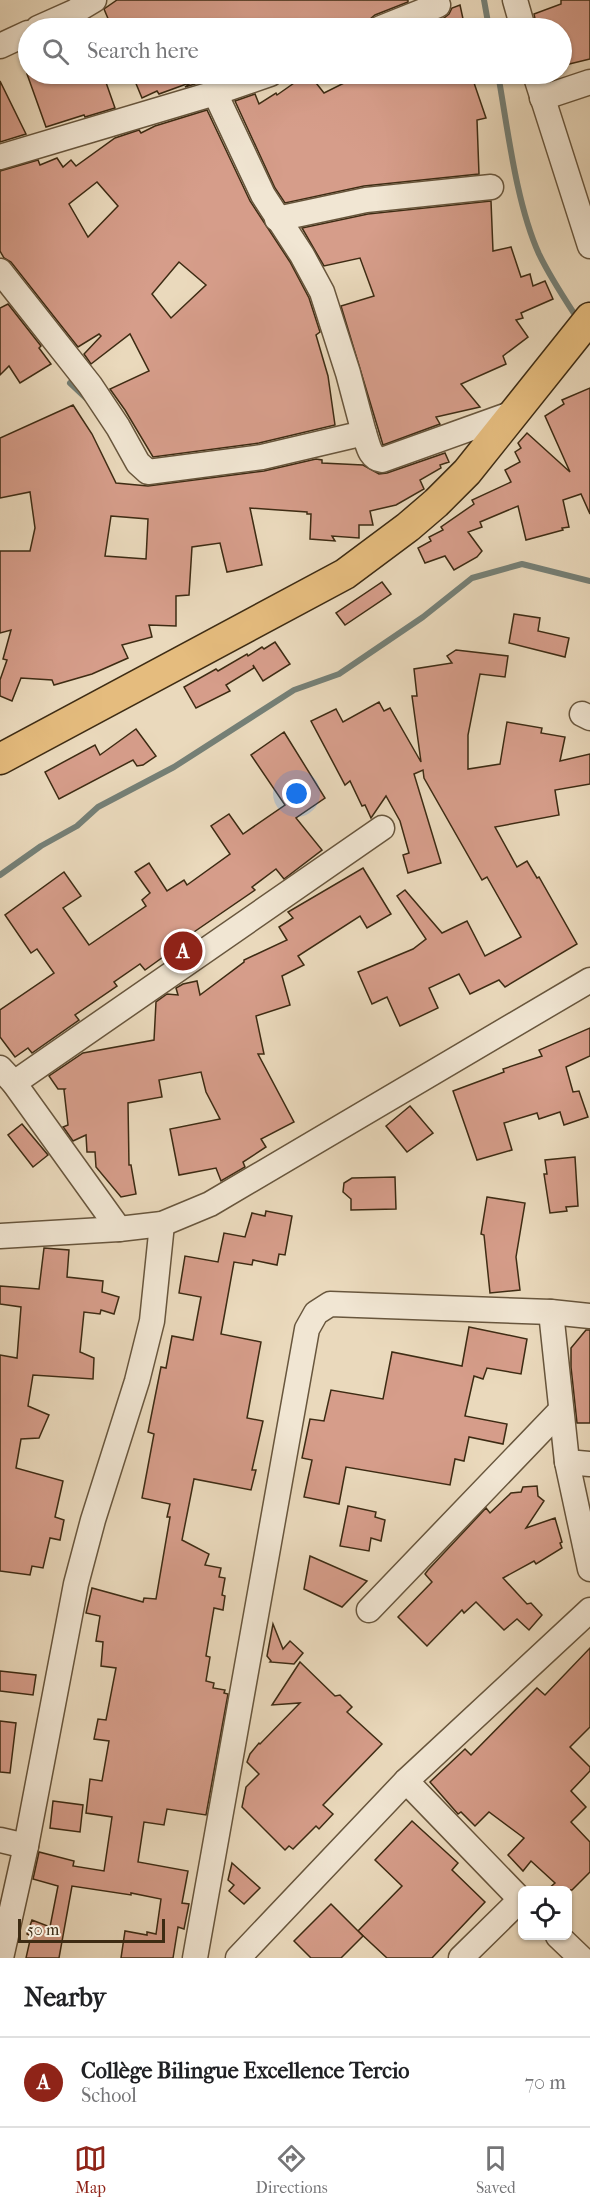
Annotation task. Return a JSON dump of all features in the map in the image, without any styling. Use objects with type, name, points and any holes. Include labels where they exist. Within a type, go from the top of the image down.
[{"type":"main road","points":[[0,759],[345,574],[436,503],[466,472],[583,326]]},
{"type":"street","points":[[60,18],[94,0]]},
{"type":"street","points":[[515,0],[520,18]]},
{"type":"street","points":[[406,18],[438,5]]},
{"type":"street","points":[[0,46],[18,38]]},
{"type":"street","points":[[542,98],[590,82]]},
{"type":"street","points":[[0,157],[241,84]]},
{"type":"street","points":[[538,84],[590,246]]},
{"type":"street","points":[[215,93],[277,219],[302,255],[322,292],[364,433],[371,453],[376,459],[382,460],[516,412]]},
{"type":"street","points":[[277,219],[366,200],[491,188]]},
{"type":"street","points":[[0,271],[90,386],[118,427],[138,463],[148,472],[262,457],[364,433]]},
{"type":"street","points":[[119,1229],[7,1075],[382,828]]},
{"type":"street","points":[[0,1236],[119,1229],[162,1224],[210,1204],[590,980]]},
{"type":"street","points":[[1,1958],[26,1846],[76,1584],[93,1520],[137,1381],[152,1321],[162,1224]]},
{"type":"street","points":[[195,1958],[307,1329],[316,1313],[330,1304],[551,1312],[590,1316]]},
{"type":"street","points":[[551,1312],[561,1410],[579,1463],[590,1569]]},
{"type":"street","points":[[369,1610],[561,1410]]},
{"type":"street","points":[[238,1958],[406,1781],[590,1610]]},
{"type":"street","points":[[406,1781],[518,1896]]},
{"type":"street","points":[[0,1840],[26,1846]]},
{"type":"street","points":[[461,1958],[518,1904]]},
{"type":"street","points":[[563,1940],[581,1958]]},
{"type":"building","points":[[117,0],[408,0],[371,18],[108,18],[104,9]]},
{"type":"building","points":[[561,0],[590,0],[590,59],[572,63],[572,18],[535,18],[534,14],[561,4]]},
{"type":"building","points":[[460,5],[463,18],[444,18],[452,8]]},
{"type":"building","points":[[0,81],[26,134],[0,142]]},
{"type":"building","points":[[31,84],[107,84],[115,108],[46,127]]},
{"type":"building","points":[[136,84],[186,84],[159,94],[157,91],[142,98]]},
{"type":"building","points":[[293,84],[317,84],[324,93],[342,84],[474,84],[486,118],[477,120],[479,174],[364,186],[285,203],[275,188],[235,101],[255,94],[259,104],[276,93],[277,95]]},
{"type":"building","points":[[207,110],[250,201],[290,262],[309,298],[320,332],[316,335],[328,376],[335,425],[259,443],[153,457],[110,389],[149,371],[130,334],[91,364],[84,354],[101,336],[99,334],[78,347],[11,262],[4,258],[0,251],[0,171],[38,160],[40,165],[57,158],[63,167],[71,160],[76,166],[115,138],[139,130],[141,133],[155,126]],"holes":[[[97,182],[118,206],[88,237],[69,204]],[[179,262],[206,285],[171,318],[152,294]]]},
{"type":"building","points":[[491,201],[493,251],[511,247],[521,277],[530,274],[533,286],[545,281],[553,299],[521,313],[523,318],[516,320],[528,337],[503,356],[506,364],[461,384],[480,407],[436,417],[440,424],[383,445],[341,306],[374,296],[360,258],[324,266],[302,228],[368,214]]},
{"type":"building","points":[[8,304],[41,346],[39,348],[51,364],[20,383],[9,366],[0,375],[0,308]]},
{"type":"building","points":[[590,388],[590,514],[581,494],[563,500],[569,527],[526,540],[518,506],[480,522],[482,527],[468,532],[482,551],[477,557],[454,570],[445,556],[425,563],[418,548],[431,541],[429,537],[443,530],[441,527],[474,504],[472,500],[511,482],[505,470],[520,462],[515,452],[521,448],[518,443],[527,433],[570,472],[545,416],[564,404],[562,400]]},
{"type":"building","points":[[73,405],[92,434],[116,483],[148,486],[264,471],[316,459],[322,460],[322,463],[363,465],[379,474],[445,453],[449,462],[440,465],[441,468],[420,480],[424,489],[396,505],[370,511],[373,525],[359,525],[359,538],[332,536],[335,541],[310,539],[311,514],[250,508],[262,565],[227,572],[220,543],[192,547],[189,595],[176,596],[176,626],[149,625],[152,637],[122,645],[128,658],[92,674],[54,685],[52,680],[21,678],[12,701],[0,696],[0,680],[7,660],[3,659],[11,630],[0,633],[0,551],[30,551],[35,528],[30,492],[0,498],[0,438]],"holes":[[[111,516],[148,519],[146,559],[105,556]]]},
{"type":"building","points":[[382,582],[391,594],[345,625],[336,613]]},
{"type":"building","points":[[514,614],[540,618],[538,631],[569,638],[565,657],[509,643]]},
{"type":"building","points":[[275,642],[290,664],[263,681],[253,665],[254,668],[226,685],[230,691],[196,708],[184,687],[216,669],[218,671],[247,654],[248,656]]},
{"type":"building","points":[[456,650],[508,656],[505,677],[480,674],[468,735],[468,769],[500,764],[507,722],[542,728],[541,733],[565,737],[560,761],[590,754],[590,784],[555,790],[559,815],[495,827],[517,867],[527,861],[537,878],[539,877],[577,944],[505,987],[499,980],[470,994],[459,974],[429,988],[438,1008],[400,1026],[387,997],[372,1004],[358,972],[413,949],[426,939],[397,896],[405,890],[442,933],[467,921],[485,956],[521,937],[487,877],[482,880],[424,778],[423,770],[414,774],[441,863],[408,873],[403,855],[409,853],[400,821],[386,796],[371,818],[365,805],[362,806],[350,781],[345,785],[311,721],[336,709],[343,722],[379,702],[384,711],[390,708],[421,762],[412,696],[417,696],[414,669],[452,663],[447,656]]},
{"type":"building","points":[[136,729],[156,756],[143,765],[137,766],[133,760],[59,799],[45,772],[95,745],[100,755]]},
{"type":"building","points":[[284,732],[325,798],[296,818],[322,850],[284,879],[276,869],[252,887],[255,890],[175,945],[177,947],[145,970],[140,964],[114,982],[117,986],[75,1015],[79,1020],[32,1053],[28,1048],[15,1057],[0,1037],[0,1010],[54,973],[37,949],[31,953],[5,915],[64,872],[81,896],[63,908],[89,945],[146,906],[142,900],[150,893],[135,872],[149,863],[167,891],[184,880],[187,885],[230,854],[211,826],[229,814],[243,834],[285,805],[251,755]]},
{"type":"building","points":[[363,868],[391,914],[367,928],[360,916],[298,956],[304,965],[282,976],[290,1005],[256,1016],[264,1054],[258,1054],[294,1122],[261,1139],[266,1147],[243,1162],[245,1167],[221,1181],[216,1168],[179,1175],[170,1129],[220,1119],[206,1092],[201,1072],[159,1080],[162,1097],[128,1103],[129,1165],[131,1165],[136,1194],[121,1197],[96,1167],[95,1152],[87,1152],[86,1135],[73,1141],[63,1127],[68,1125],[65,1089],[58,1089],[49,1076],[83,1053],[154,1040],[156,1002],[167,994],[178,995],[176,988],[197,981],[200,995],[244,960],[287,940],[279,927],[293,918],[288,912]]},
{"type":"building","points":[[590,1028],[590,1056],[566,1067],[573,1092],[579,1091],[588,1117],[564,1125],[560,1112],[539,1119],[537,1113],[504,1123],[512,1150],[477,1160],[453,1091],[504,1072],[503,1069],[542,1056],[539,1050]]},
{"type":"building","points":[[410,1106],[433,1133],[407,1152],[386,1126]]},
{"type":"building","points":[[22,1124],[48,1155],[33,1167],[8,1135]]},
{"type":"building","points":[[575,1157],[578,1206],[566,1207],[567,1211],[550,1213],[544,1174],[547,1174],[545,1160]]},
{"type":"building","points":[[395,1177],[396,1209],[351,1210],[351,1199],[343,1192],[344,1183],[352,1178]]},
{"type":"building","points":[[487,1197],[525,1203],[516,1257],[520,1290],[490,1293],[484,1235],[481,1234]]},
{"type":"building","points":[[266,1211],[292,1216],[285,1255],[279,1254],[277,1265],[253,1260],[252,1265],[234,1262],[221,1334],[261,1342],[247,1418],[263,1421],[252,1470],[256,1470],[251,1490],[194,1479],[182,1540],[209,1554],[205,1565],[221,1568],[219,1577],[225,1578],[222,1595],[225,1596],[223,1610],[214,1608],[206,1656],[210,1657],[206,1681],[214,1683],[213,1688],[225,1690],[224,1693],[228,1694],[206,1815],[167,1809],[164,1825],[144,1822],[138,1862],[188,1871],[182,1903],[189,1904],[184,1929],[178,1927],[173,1958],[121,1958],[125,1931],[147,1935],[147,1932],[156,1934],[161,1899],[72,1886],[59,1958],[26,1958],[31,1936],[27,1934],[32,1920],[50,1927],[58,1886],[33,1879],[39,1852],[74,1861],[73,1866],[104,1871],[112,1817],[86,1813],[90,1779],[102,1781],[109,1741],[94,1739],[98,1719],[106,1720],[116,1668],[101,1666],[103,1642],[96,1641],[100,1616],[86,1613],[92,1588],[143,1602],[144,1598],[156,1599],[170,1517],[167,1517],[170,1504],[142,1498],[154,1434],[148,1432],[161,1367],[166,1368],[172,1336],[193,1340],[201,1297],[179,1293],[185,1256],[218,1262],[224,1233],[245,1237],[252,1213],[265,1216]]},
{"type":"building","points":[[44,1248],[69,1250],[67,1277],[103,1281],[102,1292],[119,1297],[114,1314],[101,1310],[100,1314],[84,1312],[80,1352],[94,1358],[93,1379],[33,1375],[28,1406],[49,1415],[39,1438],[21,1439],[16,1468],[63,1481],[55,1517],[64,1520],[60,1540],[50,1538],[43,1568],[32,1566],[30,1575],[0,1571],[0,1355],[17,1358],[21,1307],[0,1304],[0,1286],[39,1289]]},
{"type":"building","points":[[469,1327],[527,1339],[521,1374],[487,1368],[483,1379],[474,1376],[465,1416],[507,1424],[503,1444],[469,1437],[464,1461],[455,1459],[450,1485],[346,1467],[339,1504],[304,1497],[312,1460],[302,1458],[310,1419],[324,1421],[331,1390],[383,1399],[392,1352],[462,1366]]},
{"type":"building","points":[[586,1330],[590,1330],[590,1423],[577,1423],[571,1348]]},
{"type":"building","points":[[537,1486],[538,1496],[544,1501],[526,1528],[555,1518],[562,1548],[536,1564],[534,1561],[503,1578],[527,1604],[531,1603],[542,1615],[529,1630],[517,1619],[504,1630],[476,1602],[464,1613],[462,1610],[427,1646],[398,1617],[432,1582],[425,1574],[486,1508],[490,1513],[511,1493],[521,1492],[523,1487]]},
{"type":"building","points":[[348,1506],[376,1512],[375,1517],[385,1520],[381,1541],[371,1538],[369,1551],[340,1546]]},
{"type":"building","points":[[310,1556],[367,1581],[342,1607],[304,1589]]},
{"type":"building","points":[[273,1624],[283,1649],[290,1641],[303,1653],[294,1664],[270,1662],[267,1656]]},
{"type":"building","points":[[590,1648],[590,1727],[570,1747],[590,1767],[590,1771],[571,1791],[586,1807],[571,1822],[590,1842],[590,1872],[572,1890],[572,1886],[552,1886],[555,1883],[531,1861],[523,1871],[508,1855],[524,1838],[489,1812],[475,1826],[461,1812],[458,1814],[430,1782],[465,1749],[471,1755],[537,1688],[545,1695]]},
{"type":"building","points":[[300,1662],[335,1696],[340,1695],[352,1707],[347,1712],[382,1744],[323,1805],[333,1814],[319,1829],[316,1826],[293,1849],[289,1846],[285,1850],[242,1807],[246,1787],[259,1774],[247,1762],[250,1754],[300,1703],[272,1705]]},
{"type":"building","points":[[0,1671],[36,1675],[33,1695],[0,1691]]},
{"type":"building","points":[[0,1721],[16,1723],[10,1773],[0,1772]]},
{"type":"building","points":[[53,1801],[83,1805],[80,1832],[50,1828]]},
{"type":"building","points":[[412,1821],[458,1863],[452,1870],[485,1902],[432,1958],[387,1958],[358,1931],[402,1886],[375,1860]]},
{"type":"building","points":[[232,1863],[260,1888],[244,1904],[229,1891],[234,1885],[228,1880]]},
{"type":"building","points":[[331,1904],[363,1936],[341,1958],[311,1958],[294,1941]]},
{"type":"waterway","points":[[484,0],[487,18]]},
{"type":"waterway","points":[[500,84],[514,166],[531,234],[548,271],[577,318]]},
{"type":"waterway","points":[[70,383],[87,399]]},
{"type":"waterway","points":[[0,875],[41,846],[77,826],[98,807],[174,767],[294,690],[339,674],[423,617],[472,578],[522,564],[590,581]]},
{"type":"place","name":"Collège Bilingue Excellence Tercio","points":[[183,951]]}]
